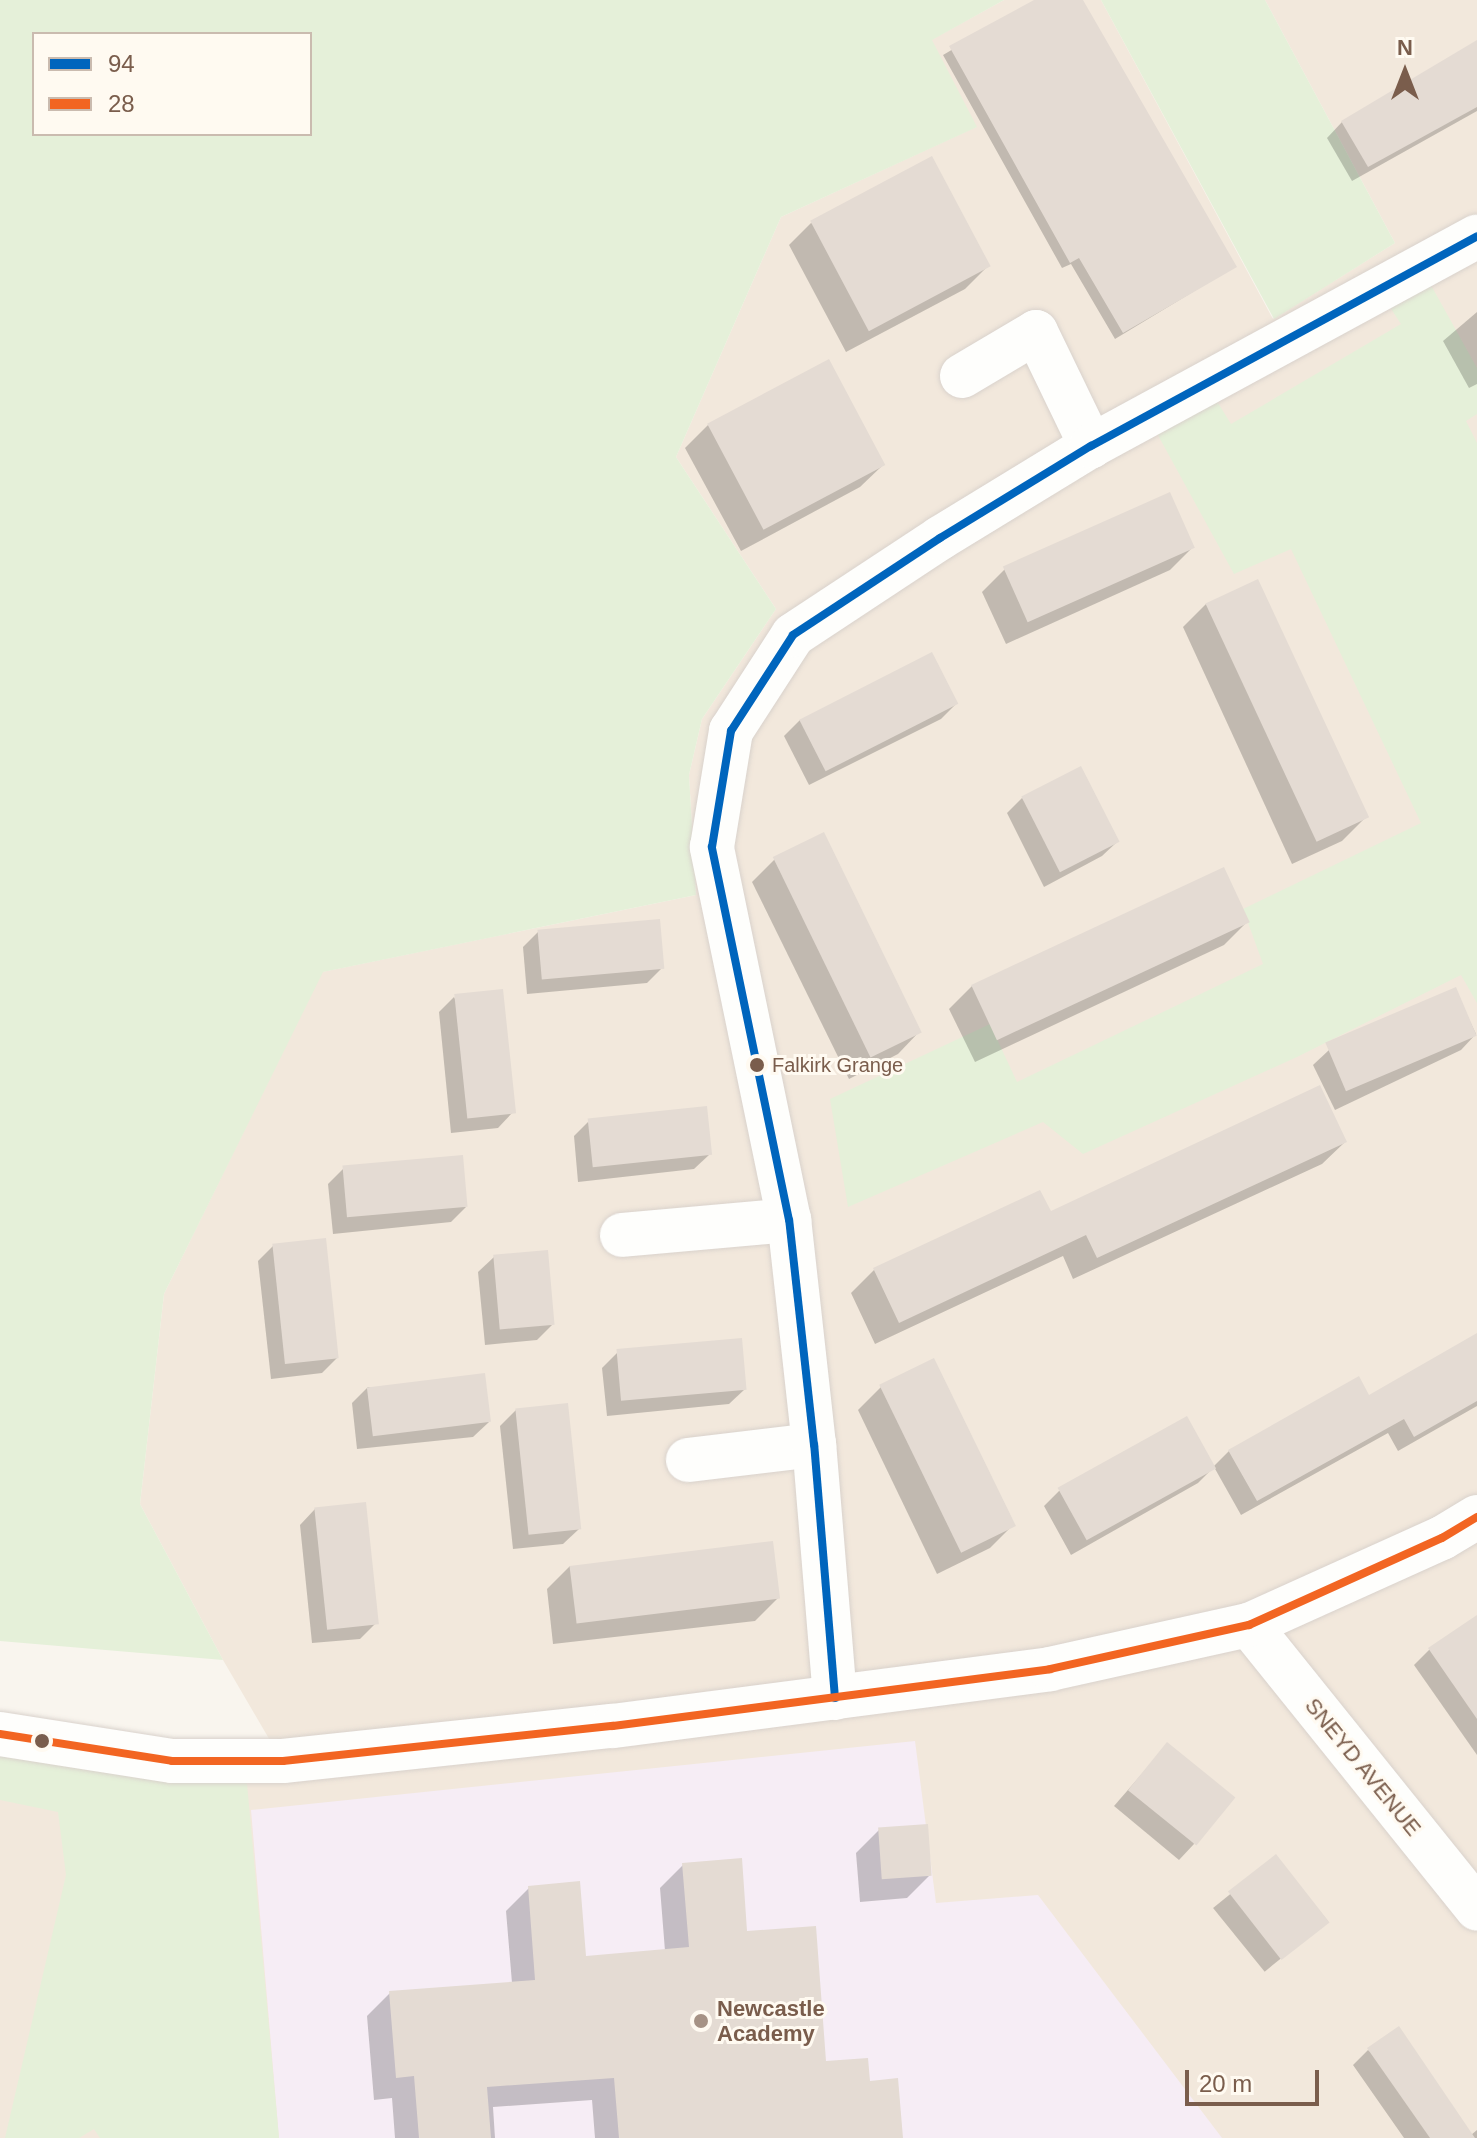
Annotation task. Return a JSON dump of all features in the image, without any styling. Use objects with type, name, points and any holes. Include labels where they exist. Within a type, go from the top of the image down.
[{"type":"street","points":[[835,1698],[814,1445],[789,1220],[712,847],[731,731],[793,635],[940,538],[1091,446],[1477,236]]},
{"type":"street","points":[[962,376],[1036,332],[1091,446]]},
{"type":"street","points":[[622,1235],[789,1220]]},
{"type":"street","points":[[688,1460],[814,1445]]},
{"type":"street","points":[[0,1734],[172,1761],[283,1761],[835,1698],[1050,1669],[1249,1625],[1442,1538],[1477,1517]]},
{"type":"street","name":"SNEYD AVENUE","points":[[1249,1625],[1477,1909]]},
{"type":"shaded area","points":[[1004,0],[1101,0],[1273,319],[1395,243],[1265,0],[1477,0],[1477,2138],[0,2138],[0,1734],[282,1761],[223,1660],[140,1504],[164,1294],[322,972],[696,895],[689,775],[702,719],[776,609],[676,457],[781,217],[976,127],[931,40]]},
{"type":"shaded area","name":"Newcastle Academy","points":[[915,1741],[936,1903],[1038,1895],[1222,2138],[279,2138],[251,1810]]},
{"type":"green space","points":[[0,0],[1004,0],[932,40],[977,127],[781,217],[676,457],[776,609],[702,719],[689,775],[696,895],[323,972],[164,1294],[140,1504],[223,1660],[0,1641]]},
{"type":"green space","points":[[1101,0],[1265,0],[1395,243],[1274,319]]},
{"type":"green space","points":[[1422,269],[1477,368],[1477,414],[1466,421],[1477,443],[1477,1003],[1461,975],[1297,1057],[1083,1154],[1043,1122],[848,1207],[830,1099],[990,1024],[1017,1082],[1263,964],[1243,909],[1421,823],[1291,549],[1234,574],[1148,417],[1207,385],[1231,424],[1401,324],[1380,292]]},
{"type":"green space","points":[[0,1734],[245,1761],[279,2138],[100,2138],[94,2129],[79,2138],[5,2138],[66,1875],[58,1812],[0,1800]]},
{"type":"building","points":[[1034,0],[1083,0],[1237,267],[1123,333],[1079,258],[1070,263],[949,46]]},
{"type":"building","points":[[1477,40],[1477,107],[1368,167],[1341,121]]},
{"type":"building","points":[[932,156],[991,266],[869,331],[810,221]]},
{"type":"building","points":[[829,359],[885,465],[763,530],[707,424]]},
{"type":"building","points":[[1170,492],[1195,548],[1028,622],[1003,566]]},
{"type":"building","points":[[1258,579],[1369,817],[1317,842],[1205,604]]},
{"type":"building","points":[[932,652],[958,704],[826,771],[799,720]]},
{"type":"building","points":[[1081,766],[1120,842],[1060,872],[1021,796]]},
{"type":"building","points":[[824,832],[922,1032],[871,1057],[773,857]]},
{"type":"building","points":[[1224,867],[1250,922],[997,1040],[971,985]]},
{"type":"building","points":[[660,919],[664,969],[542,980],[537,930]]},
{"type":"building","points":[[1456,987],[1477,1036],[1346,1091],[1325,1042]]},
{"type":"building","points":[[503,989],[516,1113],[467,1118],[454,994]]},
{"type":"building","points":[[1320,1085],[1347,1142],[1097,1258],[1086,1235],[899,1323],[873,1268],[1040,1190],[1051,1211]]},
{"type":"building","points":[[707,1106],[712,1155],[593,1167],[588,1119]]},
{"type":"building","points":[[463,1155],[468,1207],[347,1217],[342,1166]]},
{"type":"building","points":[[326,1238],[339,1358],[285,1364],[272,1244]]},
{"type":"building","points":[[548,1250],[555,1325],[500,1330],[493,1255]]},
{"type":"building","points":[[1477,1333],[1477,1401],[1414,1437],[1404,1419],[1257,1501],[1228,1450],[1359,1376],[1369,1395]]},
{"type":"building","points":[[742,1338],[747,1390],[621,1401],[616,1349]]},
{"type":"building","points":[[934,1358],[1016,1526],[961,1553],[879,1385]]},
{"type":"building","points":[[485,1373],[491,1422],[373,1436],[367,1388]]},
{"type":"building","points":[[568,1403],[581,1529],[529,1535],[515,1409]]},
{"type":"building","points":[[1187,1416],[1216,1468],[1087,1540],[1058,1488]]},
{"type":"building","points":[[366,1502],[379,1624],[327,1630],[314,1507]]},
{"type":"building","points":[[773,1541],[780,1599],[577,1624],[570,1566]]},
{"type":"building","points":[[1477,1615],[1477,1719],[1428,1648]]},
{"type":"building","points":[[1167,1742],[1235,1797],[1196,1846],[1128,1790]]},
{"type":"building","points":[[928,1824],[932,1876],[882,1879],[878,1827]]},
{"type":"building","points":[[1276,1854],[1330,1923],[1281,1960],[1228,1892]]},
{"type":"building","points":[[742,1858],[747,1931],[816,1926],[826,2061],[868,2058],[870,2081],[898,2078],[903,2138],[619,2138],[614,2078],[487,2087],[491,2138],[419,2138],[414,2076],[396,2078],[389,1991],[535,1980],[528,1886],[580,1881],[586,1956],[689,1947],[682,1863]]},
{"type":"building","points":[[1399,2026],[1475,2138],[1430,2138],[1367,2048]]},
{"type":"transit line","name":"94","points":[[835,1698],[814,1445],[789,1220],[712,847],[731,731],[793,635],[940,538],[1091,446],[1477,236]]},
{"type":"transit line","name":"28","points":[[0,1734],[172,1761],[283,1761],[613,1726],[1050,1669],[1249,1625],[1442,1538],[1477,1517]]},
{"type":"place","name":"Falkirk Grange","points":[[757,1065]]},
{"type":"place","name":"Newcastle Academy","points":[[701,2021]]}]
